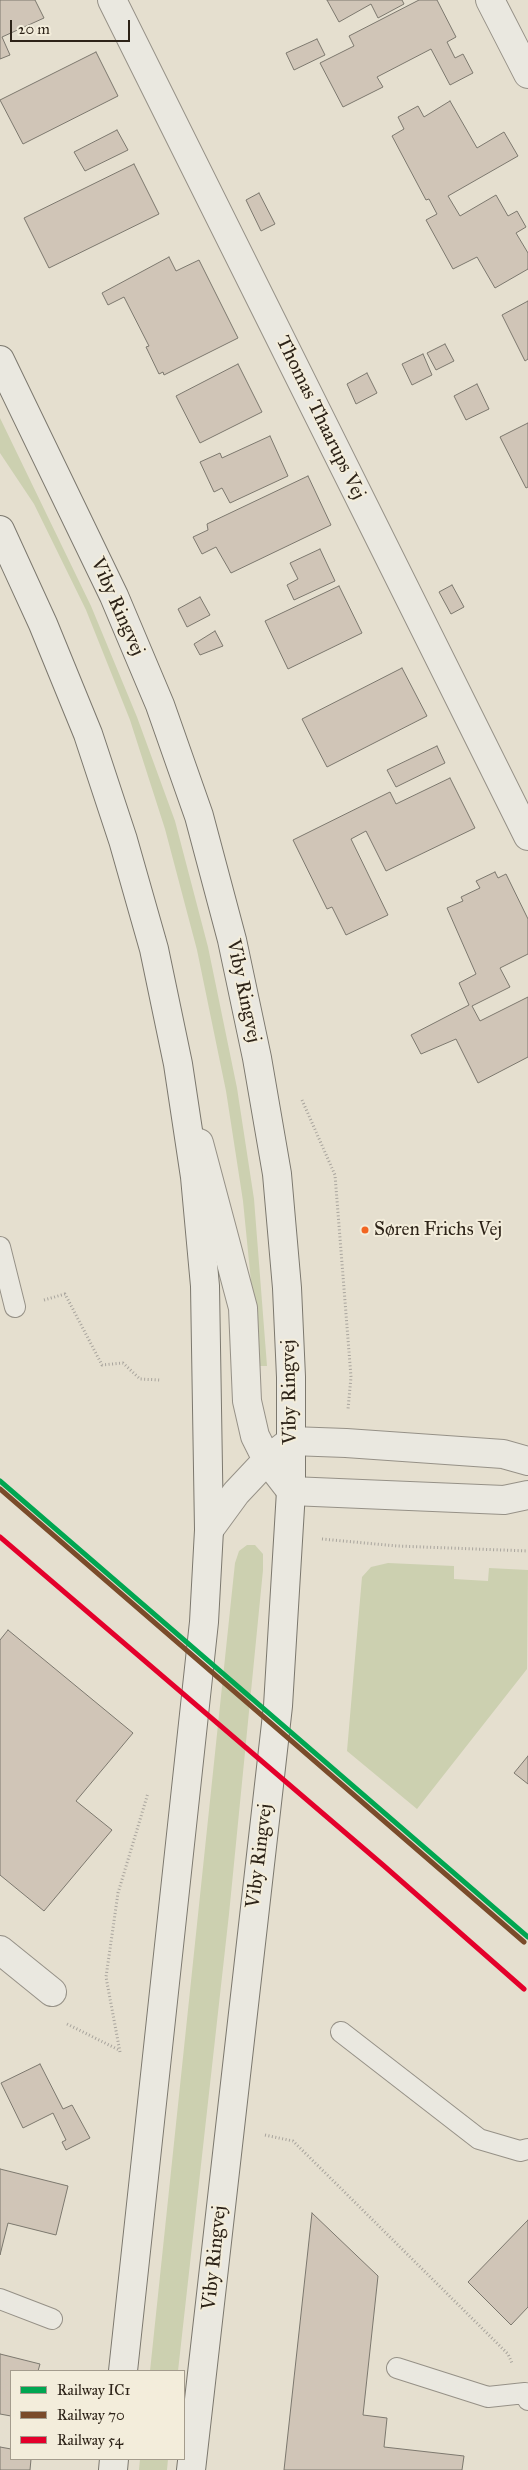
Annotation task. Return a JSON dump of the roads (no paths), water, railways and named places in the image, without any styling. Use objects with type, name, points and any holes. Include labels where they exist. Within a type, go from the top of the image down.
[{"type":"main road","name":"Thomas Thaarups Vej","points":[[112,0],[528,836]]},
{"type":"main road","points":[[490,0],[528,74]]},
{"type":"main road","name":"Viby Ringvej","points":[[0,360],[114,596],[160,705],[199,816],[232,940],[257,1058],[277,1174],[287,1288],[291,1377],[291,1491],[278,1706],[191,2470]]},
{"type":"main road","points":[[0,530],[43,624],[88,734],[123,840],[154,949],[178,1064],[243,1308],[246,1401],[255,1436],[267,1460],[291,1491],[504,1500],[528,1496]]},
{"type":"main road","points":[[124,2370],[196,1708],[209,1530],[205,1286],[195,1177],[178,1064]]},
{"type":"main road","points":[[209,1530],[236,1493],[267,1460],[291,1441],[503,1454],[528,1461]]},
{"type":"main road","points":[[0,1950],[52,1992]]},
{"type":"lane","points":[[0,1246],[14,1307]]},
{"type":"lane","points":[[341,2032],[478,2139],[520,2151],[528,2149]]},
{"type":"lane","points":[[0,2299],[52,2320]]},
{"type":"lane","points":[[398,2368],[488,2398],[526,2396]]},
{"type":"rail line","name":"IC1","points":[[0,1481],[528,1937]]},
{"type":"rail line","name":"70","points":[[0,1489],[524,1942]]},
{"type":"rail line","name":"54","points":[[0,1537],[383,1865],[524,1989]]},
{"type":"place","name":"Søren Frichs Vej","points":[[365,1230]]}]
